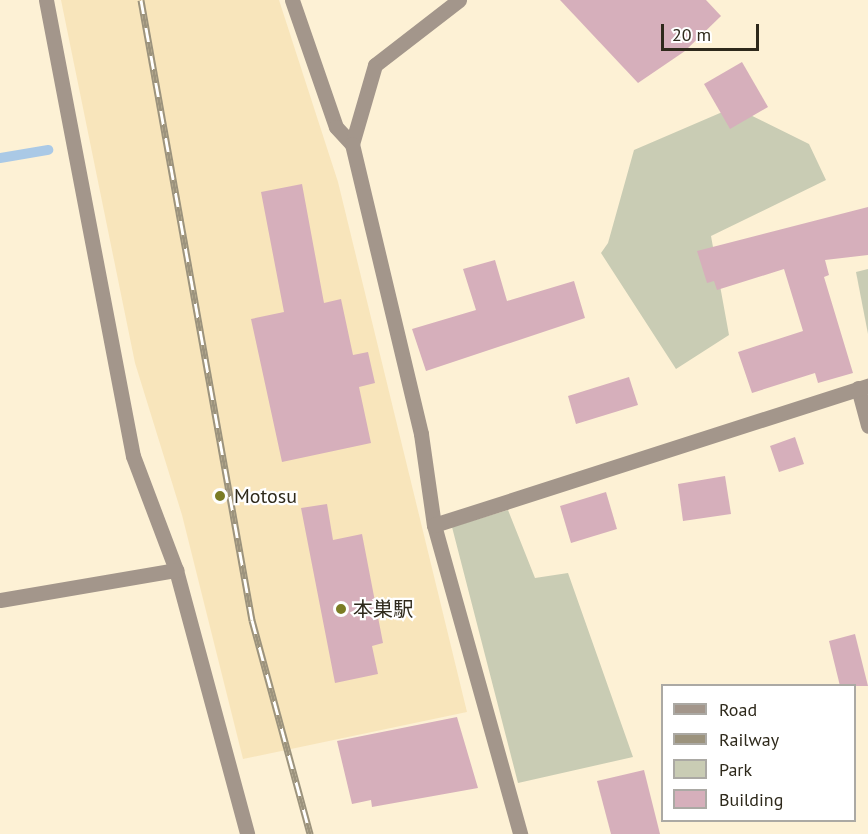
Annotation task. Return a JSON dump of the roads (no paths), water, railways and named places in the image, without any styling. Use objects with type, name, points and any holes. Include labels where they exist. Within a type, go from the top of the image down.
[{"type":"street","points":[[46,0],[133,456],[176,570],[247,834]]},
{"type":"street","points":[[292,0],[336,127],[352,144]]},
{"type":"street","points":[[459,0],[375,64],[352,144],[421,434],[434,525],[520,834]]},
{"type":"street","points":[[434,525],[863,387],[868,426]]},
{"type":"street","points":[[0,600],[176,570]]},
{"type":"waterway","points":[[0,158],[48,150]]},
{"type":"railway","points":[[141,0],[252,620],[310,834]]},
{"type":"place","name":"Motosu","points":[[220,496]]},
{"type":"place","name":"本巣駅","points":[[341,609]]}]
